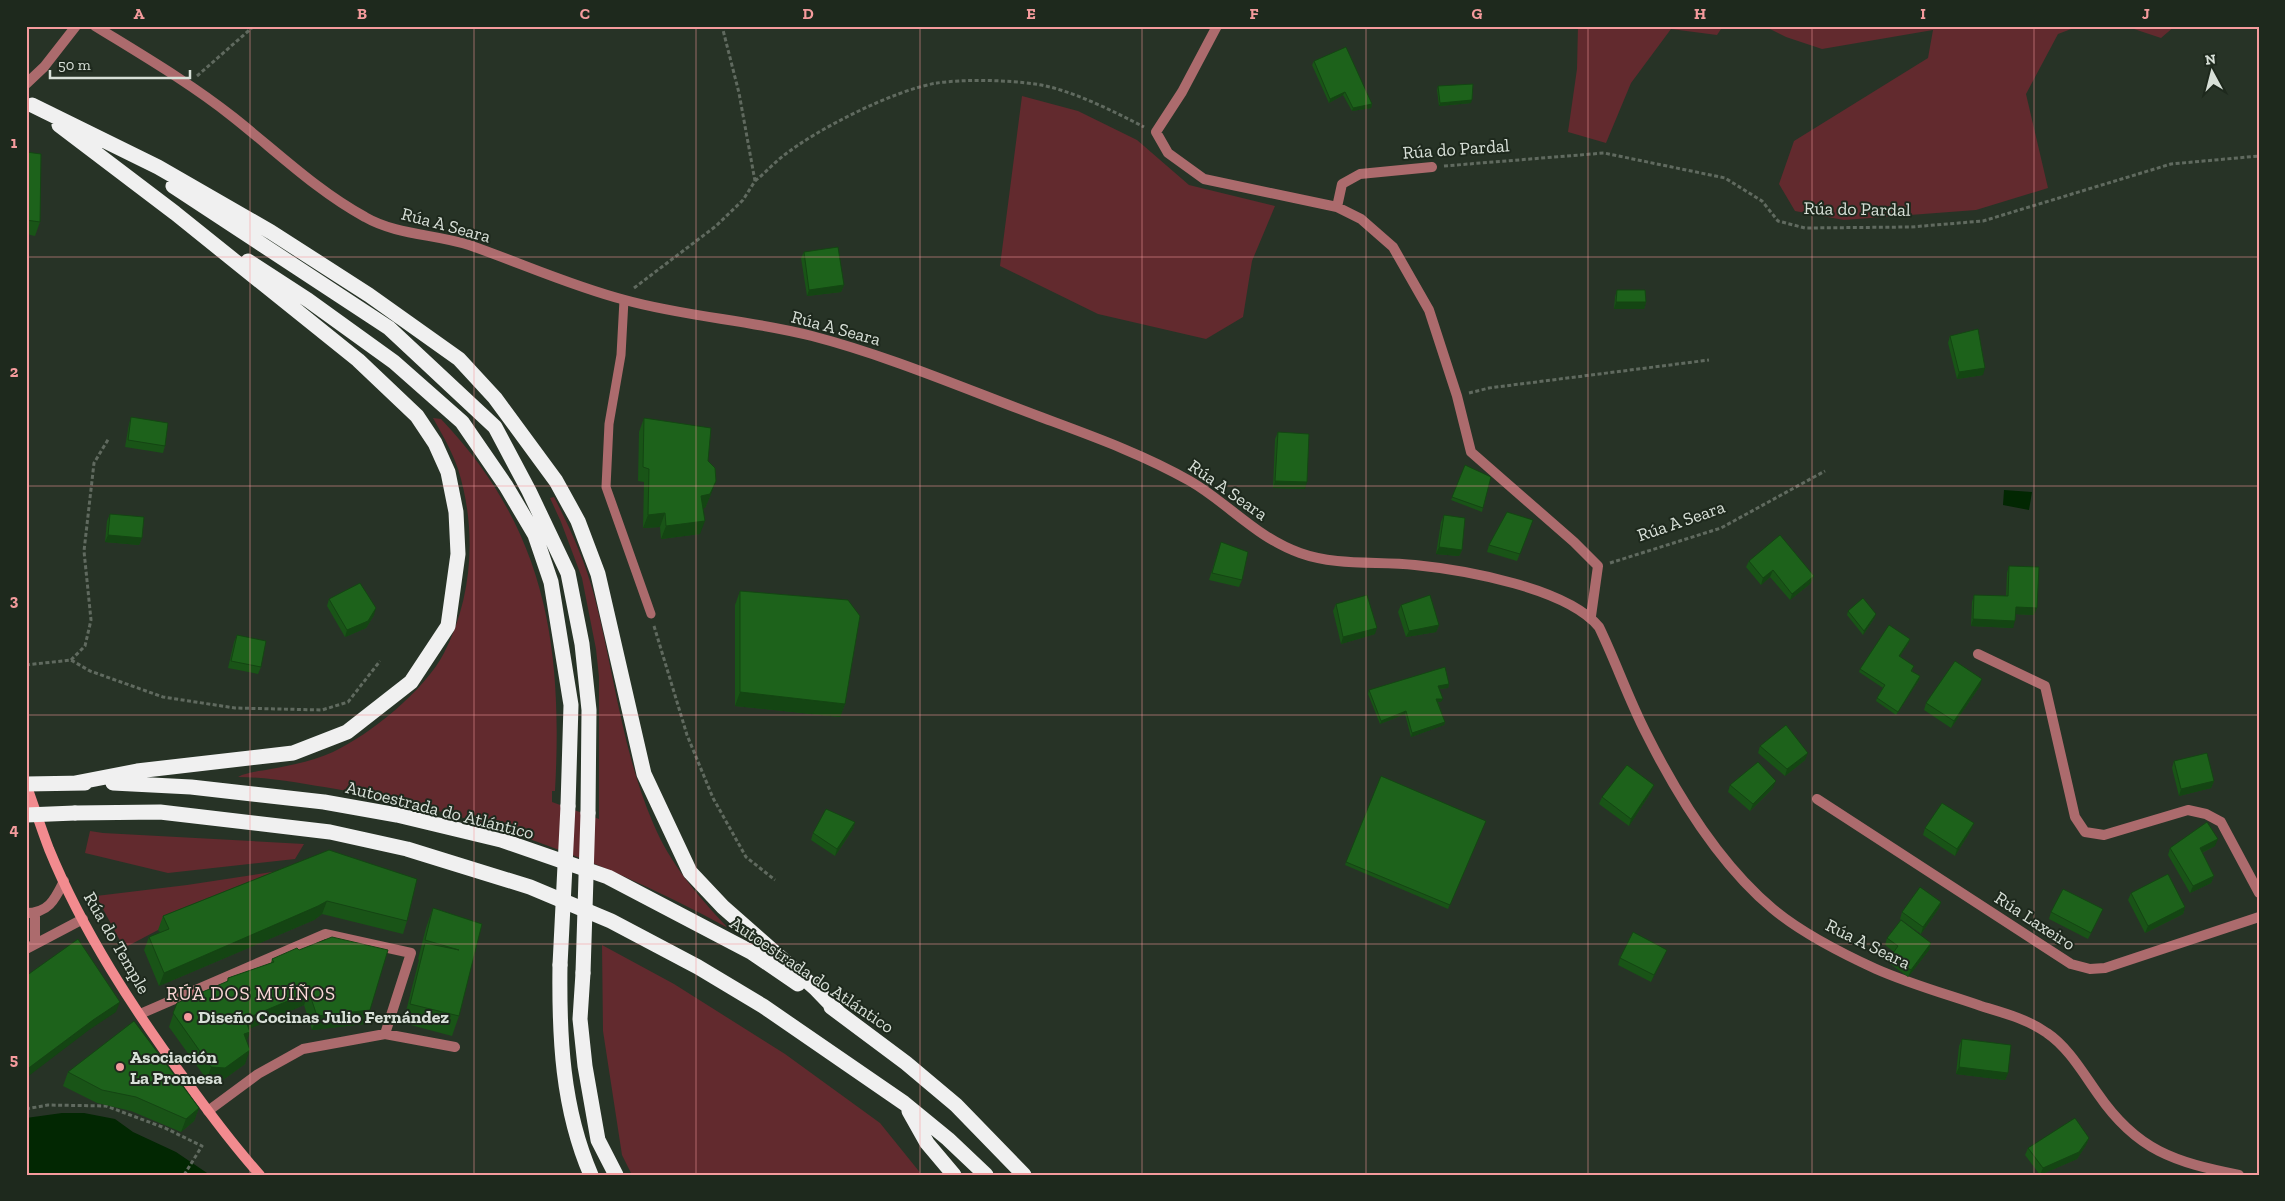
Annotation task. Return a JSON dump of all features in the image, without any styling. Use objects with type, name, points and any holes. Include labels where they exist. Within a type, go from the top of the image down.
[{"type":"highway","points":[[29,103],[158,167],[271,232],[369,295],[459,359],[496,398],[556,481],[578,521],[598,574],[644,774],[690,872],[723,908],[815,988],[839,1013]]},
{"type":"highway","points":[[26,784],[74,783],[137,771],[293,753],[347,732],[411,682],[448,626],[458,554],[456,512],[448,472],[435,443],[417,416],[358,360],[175,213],[29,103]]},
{"type":"highway","points":[[100,139],[389,328],[495,427],[529,491],[568,573],[582,644],[589,710],[588,813],[580,1019],[585,1066],[598,1140],[616,1175]]},
{"type":"highway","points":[[175,213],[308,300],[394,362],[462,422],[506,486],[535,535],[551,582],[571,705],[559,1026],[566,1087],[579,1147],[591,1175]]},
{"type":"highway","name":"Autoestrada do Atlántico","points":[[74,783],[138,783],[324,802],[397,815],[501,840],[608,877],[682,914],[751,952],[839,1013],[906,1063],[956,1105],[1024,1175]]},
{"type":"highway","points":[[26,815],[160,812],[330,832],[407,850],[530,886],[610,921],[698,967],[778,1015],[904,1103],[948,1139],[986,1175]]},
{"type":"highway","points":[[904,1103],[927,1143],[954,1175]]},
{"type":"main road","name":"Rúa do Temple","points":[[26,784],[49,848],[64,881],[83,919],[124,991],[208,1111],[260,1175]]},
{"type":"street","points":[[26,84],[44,67],[76,26]]},
{"type":"street","name":"Rúa A Seara","points":[[95,26],[230,114],[322,189],[368,219],[406,231],[464,243],[562,281],[624,300],[809,336],[877,355],[1052,421],[1159,465],[1218,499],[1260,533],[1284,547],[1305,555],[1327,560],[1415,565],[1471,574],[1534,590],[1573,605],[1591,616],[1600,627],[1626,692],[1646,734],[1711,843],[1774,910],[1827,945],[1877,969],[1916,984],[2008,1014],[2042,1030],[2077,1065],[2110,1111],[2144,1144],[2167,1157],[2195,1166],[2239,1175]]},
{"type":"street","points":[[1217,26],[1182,92],[1156,132],[1168,153],[1204,179],[1337,207],[1361,219],[1393,248],[1429,310],[1457,396],[1471,452],[1574,542],[1598,566],[1591,616]]},
{"type":"street","name":"Rúa do Pardal","points":[[1337,207],[1342,184],[1360,174],[1432,167]]},
{"type":"street","points":[[1978,654],[2045,686],[2075,817],[2085,832],[2104,835],[2188,810],[2206,814],[2221,822],[2259,893]]},
{"type":"street","name":"Rúa Laxeiro","points":[[1817,799],[2071,964],[2090,969],[2105,968],[2259,917]]},
{"type":"street","points":[[35,942],[30,913],[53,904],[64,881]]},
{"type":"street","points":[[26,949],[35,942],[83,919]]},
{"type":"street","points":[[140,1014],[325,934],[410,953],[385,1034]]},
{"type":"street","points":[[208,1111],[258,1074],[303,1049],[385,1034],[455,1047]]},
{"type":"lane","points":[[624,300],[621,355],[609,424],[606,487],[651,614]]},
{"type":"path","points":[[187,85],[254,26]]},
{"type":"path","points":[[722,26],[739,93],[755,181]]},
{"type":"path","points":[[624,300],[636,285],[716,226],[743,200],[755,181],[784,155],[835,124],[897,95],[937,83],[988,81],[1036,84],[1107,109],[1156,132]]},
{"type":"path","name":"Rúa do Pardal","points":[[1432,167],[1604,153],[1724,178],[1762,200],[1778,221],[1805,228],[1882,227],[1983,221],[2171,164],[2259,156]]},
{"type":"path","points":[[1457,396],[1489,388],[1709,360]]},
{"type":"path","points":[[71,660],[85,646],[90,620],[84,551],[94,462],[109,438]]},
{"type":"path","name":"Rúa A Seara","points":[[1598,566],[1721,528],[1824,471]]},
{"type":"path","points":[[651,614],[687,736],[713,798],[746,857],[775,880]]},
{"type":"path","points":[[26,665],[71,660],[90,671],[163,697],[235,708],[322,710],[348,702],[380,661]]},
{"type":"path","points":[[26,1109],[48,1105],[106,1106],[165,1128],[202,1146],[184,1175]]},
{"type":"shaded area","points":[[1578,26],[1723,26],[1717,35],[1671,29],[1631,83],[1606,143],[1568,132],[1577,69]]},
{"type":"shaded area","points":[[1764,26],[2079,26],[2058,34],[2026,94],[2048,188],[1976,210],[1844,220],[1795,211],[1779,184],[1794,141],[1928,58],[1933,30],[1822,49],[1786,37]]},
{"type":"shaded area","points":[[2125,26],[2175,26],[2161,38]]},
{"type":"shaded area","points":[[1022,96],[1078,111],[1137,140],[1189,185],[1275,206],[1252,261],[1243,317],[1206,339],[1098,314],[1000,266]]},
{"type":"shaded area","points":[[433,418],[441,419],[476,461],[504,503],[525,547],[540,592],[550,638],[555,687],[557,738],[555,791],[552,791],[552,802],[599,819],[599,677],[596,649],[582,578],[550,498],[554,497],[577,545],[590,582],[626,739],[642,796],[660,838],[676,866],[728,928],[635,881],[538,842],[488,825],[438,811],[336,789],[263,778],[238,777],[310,760],[333,752],[348,744],[380,723],[411,696],[424,682],[444,653],[461,609],[466,586],[470,539],[468,515],[458,469],[450,449]]},
{"type":"shaded area","points":[[2004,490],[2032,492],[2029,510],[2003,505]]},
{"type":"shaded area","points":[[90,831],[304,844],[295,859],[168,873],[85,853]]},
{"type":"shaded area","points":[[324,864],[158,930],[124,948],[96,896],[187,885]]},
{"type":"shaded area","points":[[602,945],[674,984],[785,1054],[880,1123],[922,1175],[632,1175],[622,1155],[603,1031]]},
{"type":"shaded area","points":[[62,1113],[84,1113],[115,1119],[133,1132],[176,1152],[210,1175],[26,1175],[26,1118]]},
{"type":"building","points":[[1346,47],[1372,104],[1353,108],[1345,92],[1330,99],[1314,61]]},
{"type":"building","points":[[1473,84],[1472,100],[1440,103],[1438,86]]},
{"type":"building","points":[[26,152],[41,154],[40,222],[26,220]]},
{"type":"building","points":[[838,247],[844,285],[809,290],[804,252]]},
{"type":"building","points":[[1617,290],[1645,290],[1646,302],[1616,302]]},
{"type":"building","points":[[1978,329],[1985,368],[1959,372],[1950,336]]},
{"type":"building","points":[[131,417],[168,423],[165,446],[128,440]]},
{"type":"building","points":[[644,418],[711,428],[708,461],[715,468],[716,481],[710,494],[701,496],[705,521],[666,526],[665,513],[648,515],[649,469],[643,467]]},
{"type":"building","points":[[1278,432],[1309,434],[1307,482],[1275,481]]},
{"type":"building","points":[[1465,465],[1491,477],[1483,508],[1452,497]]},
{"type":"building","points":[[1507,512],[1533,520],[1520,554],[1489,545]]},
{"type":"building","points":[[110,514],[144,517],[142,538],[108,535]]},
{"type":"building","points":[[1444,515],[1465,518],[1462,550],[1439,547]]},
{"type":"building","points":[[1780,535],[1814,576],[1792,594],[1773,570],[1763,578],[1749,561]]},
{"type":"building","points":[[1221,542],[1248,552],[1242,580],[1212,573]]},
{"type":"building","points":[[2009,566],[2039,567],[2037,608],[2016,607],[2015,621],[1973,619],[1974,595],[2008,596]]},
{"type":"building","points":[[360,583],[376,608],[368,621],[347,630],[329,599]]},
{"type":"building","points":[[740,591],[848,600],[860,616],[845,704],[740,692]]},
{"type":"building","points":[[1367,595],[1377,628],[1343,637],[1336,604]]},
{"type":"building","points":[[1430,595],[1439,625],[1409,631],[1401,605]]},
{"type":"building","points":[[1863,598],[1876,614],[1864,631],[1848,611]]},
{"type":"building","points":[[1889,625],[1910,639],[1899,656],[1914,666],[1911,671],[1920,676],[1898,712],[1877,698],[1885,685],[1860,669]]},
{"type":"building","points":[[237,635],[266,641],[261,667],[231,661]]},
{"type":"building","points":[[1955,661],[1982,679],[1954,721],[1926,703]]},
{"type":"building","points":[[1445,667],[1449,684],[1438,686],[1443,699],[1436,699],[1445,722],[1412,733],[1406,711],[1381,721],[1369,690]]},
{"type":"building","points":[[1786,725],[1808,753],[1787,769],[1760,746]]},
{"type":"building","points":[[2207,753],[2214,781],[2181,789],[2174,761]]},
{"type":"building","points":[[1758,762],[1776,781],[1753,804],[1730,785]]},
{"type":"building","points":[[1627,765],[1654,785],[1631,819],[1602,797]]},
{"type":"building","points":[[1381,776],[1486,821],[1450,905],[1346,862]]},
{"type":"building","points":[[1942,803],[1974,823],[1957,849],[1925,828]]},
{"type":"building","points":[[826,809],[855,822],[837,849],[813,833]]},
{"type":"building","points":[[2207,822],[2218,839],[2200,848],[2214,876],[2193,886],[2170,848]]},
{"type":"building","points":[[329,850],[417,879],[407,921],[327,901],[164,973],[149,937],[169,929],[163,916]]},
{"type":"building","points":[[2168,874],[2185,907],[2148,926],[2131,893]]},
{"type":"building","points":[[1920,887],[1941,902],[1923,927],[1902,912]]},
{"type":"building","points":[[2063,889],[2103,909],[2091,933],[2051,912]]},
{"type":"building","points":[[433,908],[482,924],[459,1016],[410,1004],[425,943],[459,950],[425,940]]},
{"type":"building","points":[[1901,920],[1931,943],[1911,970],[1891,956],[1898,946],[1887,938]]},
{"type":"building","points":[[1633,932],[1667,950],[1654,975],[1620,958]]},
{"type":"building","points":[[332,937],[388,950],[370,1010],[317,1016],[309,992],[245,1019],[250,1032],[244,1034],[250,1050],[225,1068],[211,1067],[173,1013],[177,1003],[228,981],[228,978],[274,962],[272,959],[297,948],[299,950]]},
{"type":"building","points":[[78,939],[120,1002],[26,1070],[26,976]]},
{"type":"building","name":"Asociación La Promesa","points":[[134,1021],[199,1108],[186,1119],[136,1097],[102,1090],[68,1072]]},
{"type":"building","points":[[1962,1039],[2011,1045],[2008,1073],[1959,1067]]},
{"type":"building","points":[[2075,1118],[2089,1138],[2079,1152],[2043,1168],[2028,1148]]},
{"type":"place","name":"Diseño Cocinas Julio Fernández","points":[[188,1017]]},
{"type":"place","name":"Asociación La Promesa","points":[[120,1067]]},
{"type":"district","name":"RÚA DOS MUÍÑOS","points":[[251,993]]}]
